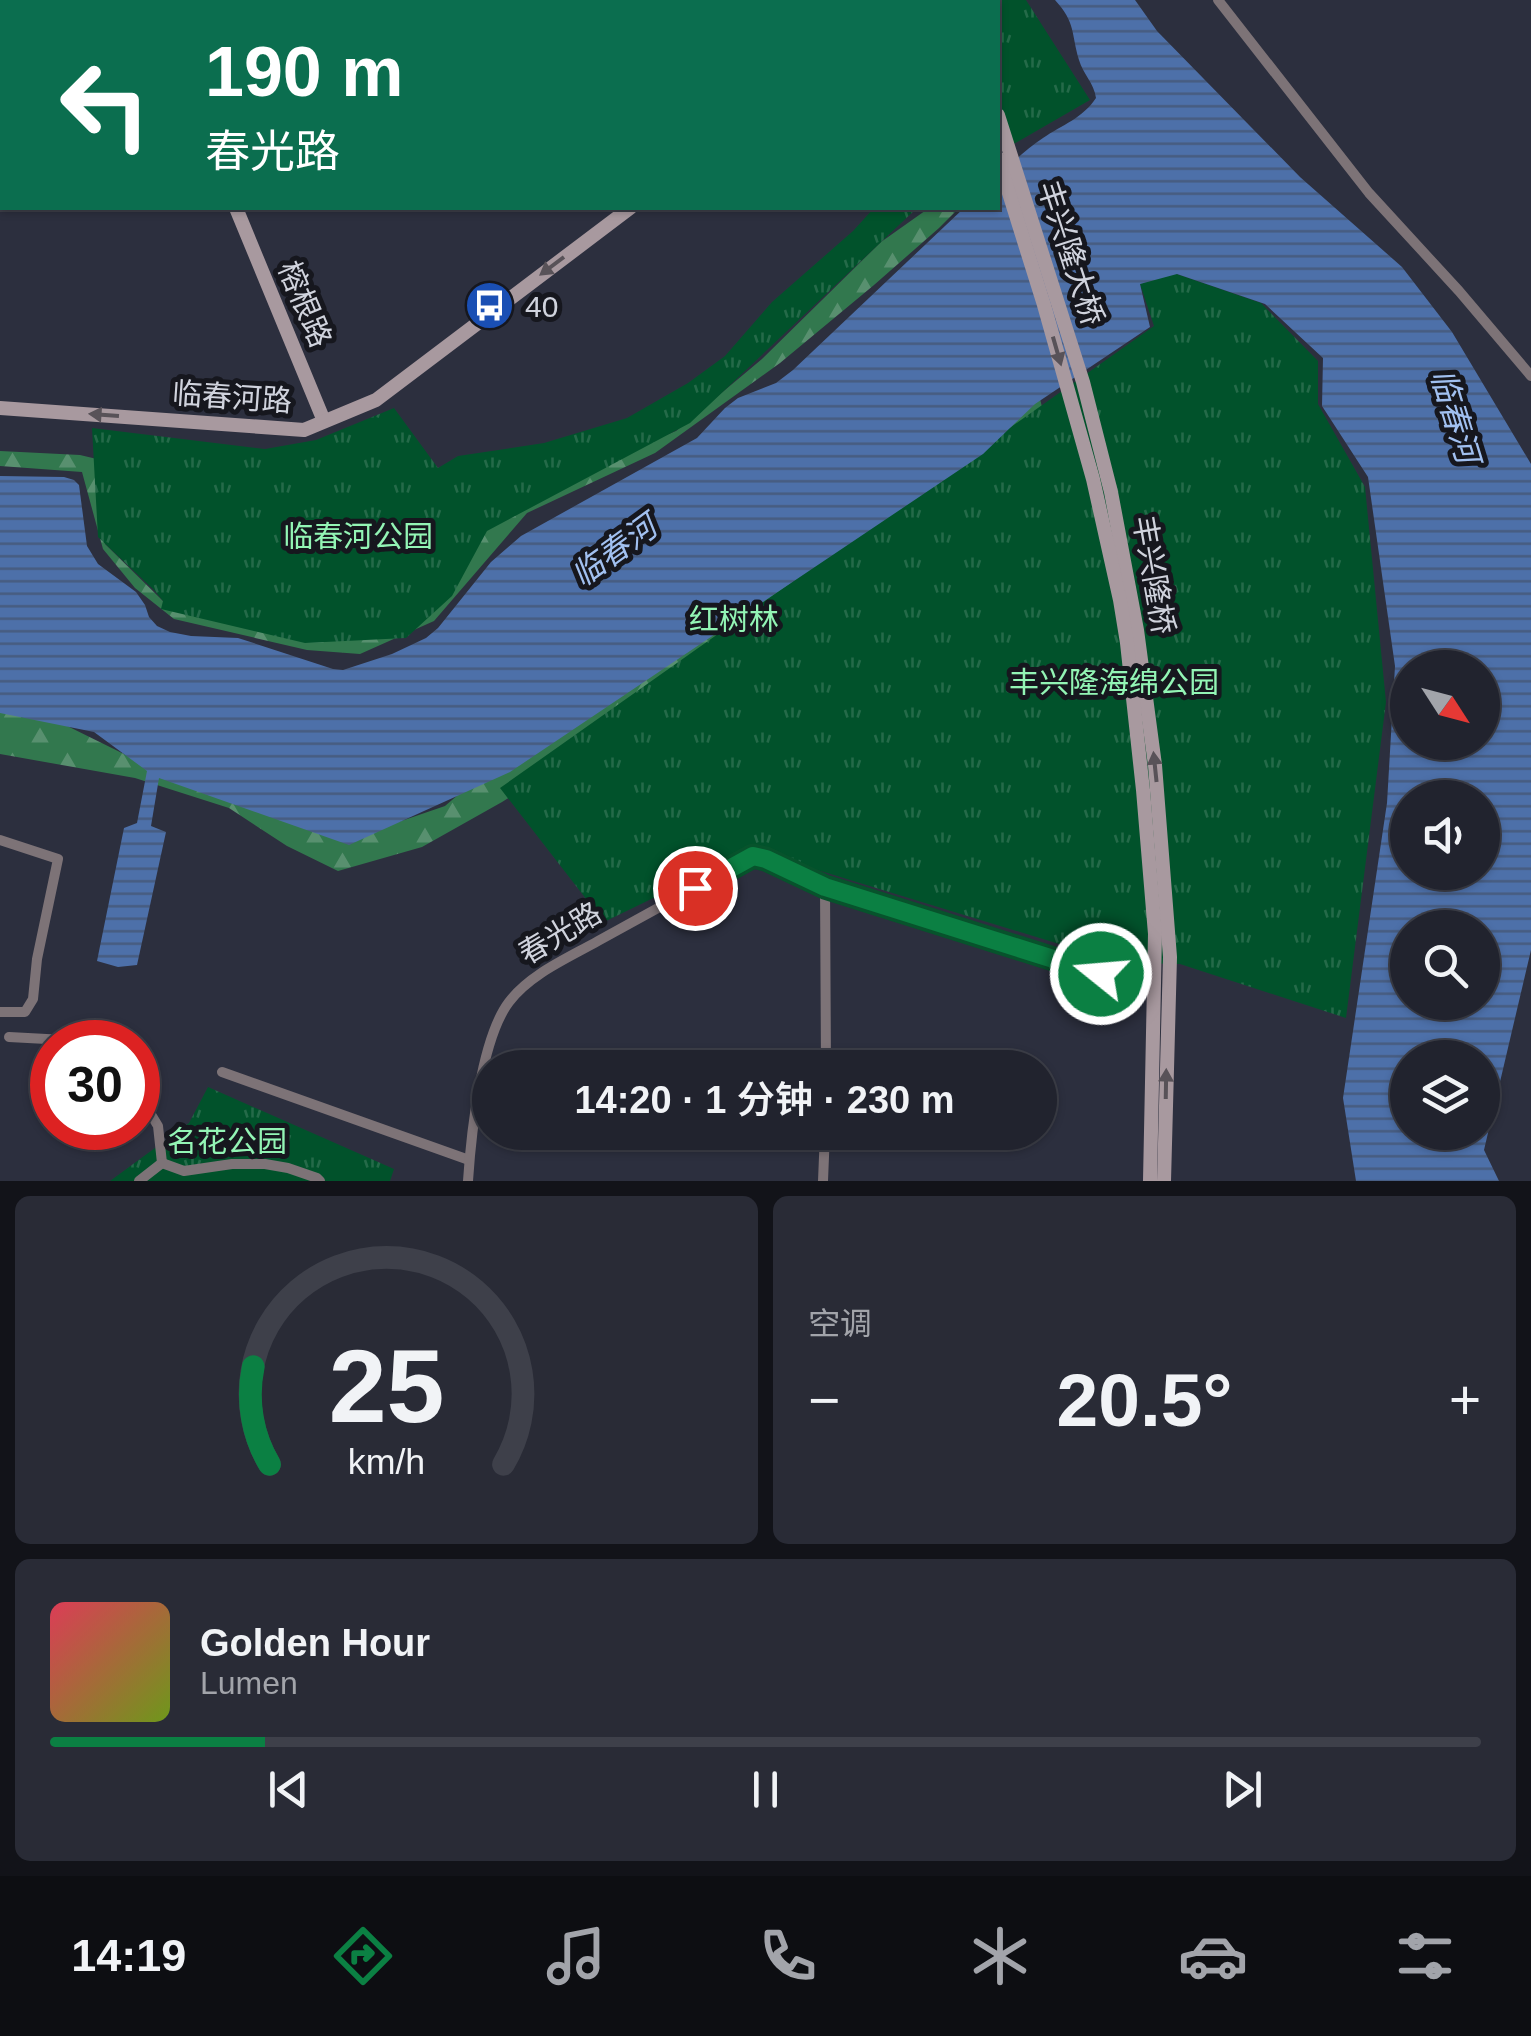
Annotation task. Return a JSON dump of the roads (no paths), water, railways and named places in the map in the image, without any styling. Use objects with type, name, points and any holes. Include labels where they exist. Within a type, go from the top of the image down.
[{"type":"main road","name":"丰兴隆大桥","points":[[1000,120],[1060,309],[1082,411]]},
{"type":"main road","name":"丰兴隆大桥","points":[[1000,164],[1082,411]]},
{"type":"main road","name":"榕根路","points":[[237,210],[324,422]]},
{"type":"main road","name":"临春河路","points":[[0,408],[304,430],[376,400],[627,210]]},
{"type":"main road","name":"丰兴隆桥","points":[[1082,411],[1138,685],[1162,934]]},
{"type":"main road","points":[[1150,1181],[1155,956],[1162,934]]},
{"type":"main road","points":[[1162,934],[1164,1181]]},
{"type":"street","points":[[1218,0],[1368,192],[1460,291],[1531,376]]},
{"type":"street","points":[[0,840],[58,859],[37,959],[33,999],[25,1012],[0,1012]]},
{"type":"street","name":"春光路","points":[[468,1181],[471,1131],[486,1060],[497,1024],[509,1002],[528,983],[753,856],[825,887]]},
{"type":"street","points":[[826,1050],[825,887],[1101,974],[1130,977],[1144,971],[1155,956]]},
{"type":"street","points":[[9,1036],[30,1038]]},
{"type":"street","points":[[222,1072],[469,1160]]},
{"type":"street","points":[[160,1144],[162,1162]]},
{"type":"street","points":[[823,1181],[824,1150]]},
{"type":"street","points":[[140,1181],[162,1162]]},
{"type":"street","points":[[162,1162],[184,1170],[264,1164],[288,1168],[320,1181]]},
{"type":"water","name":"临春河","points":[[1055,0],[1135,0],[1157,31],[1300,177],[1402,267],[1452,332],[1531,464],[1531,950],[1500,1082],[1500,1040],[1390,1040],[1390,1150],[1484,1150],[1499,1181],[1356,1181],[1343,1098],[1387,803],[1390,752],[1390,760],[1500,760],[1500,650],[1393,650],[1368,477],[1322,406],[1323,358],[1265,304],[1177,274],[1140,284],[1150,327],[1035,404],[983,454],[510,772],[349,845],[159,778],[151,826],[166,832],[137,965],[118,967],[97,961],[124,828],[137,823],[147,771],[94,732],[0,713],[0,476],[74,480],[79,485],[87,546],[98,564],[136,592],[149,617],[170,632],[238,638],[343,670],[392,654],[438,628],[491,562],[521,536],[697,438],[738,398],[776,383],[793,370],[962,210],[1000,210],[1000,174],[1037,142],[1079,116],[1096,98],[1079,60],[1070,22]]},
{"type":"place","name":"40","points":[[490,306]]},
{"type":"park label","name":"临春河公园","points":[[358,536]]},
{"type":"park label","name":"红树林","points":[[734,619]]},
{"type":"park label","name":"丰兴隆海绵公园","points":[[1114,682]]},
{"type":"park label","name":"名花公园","points":[[227,1141]]}]
